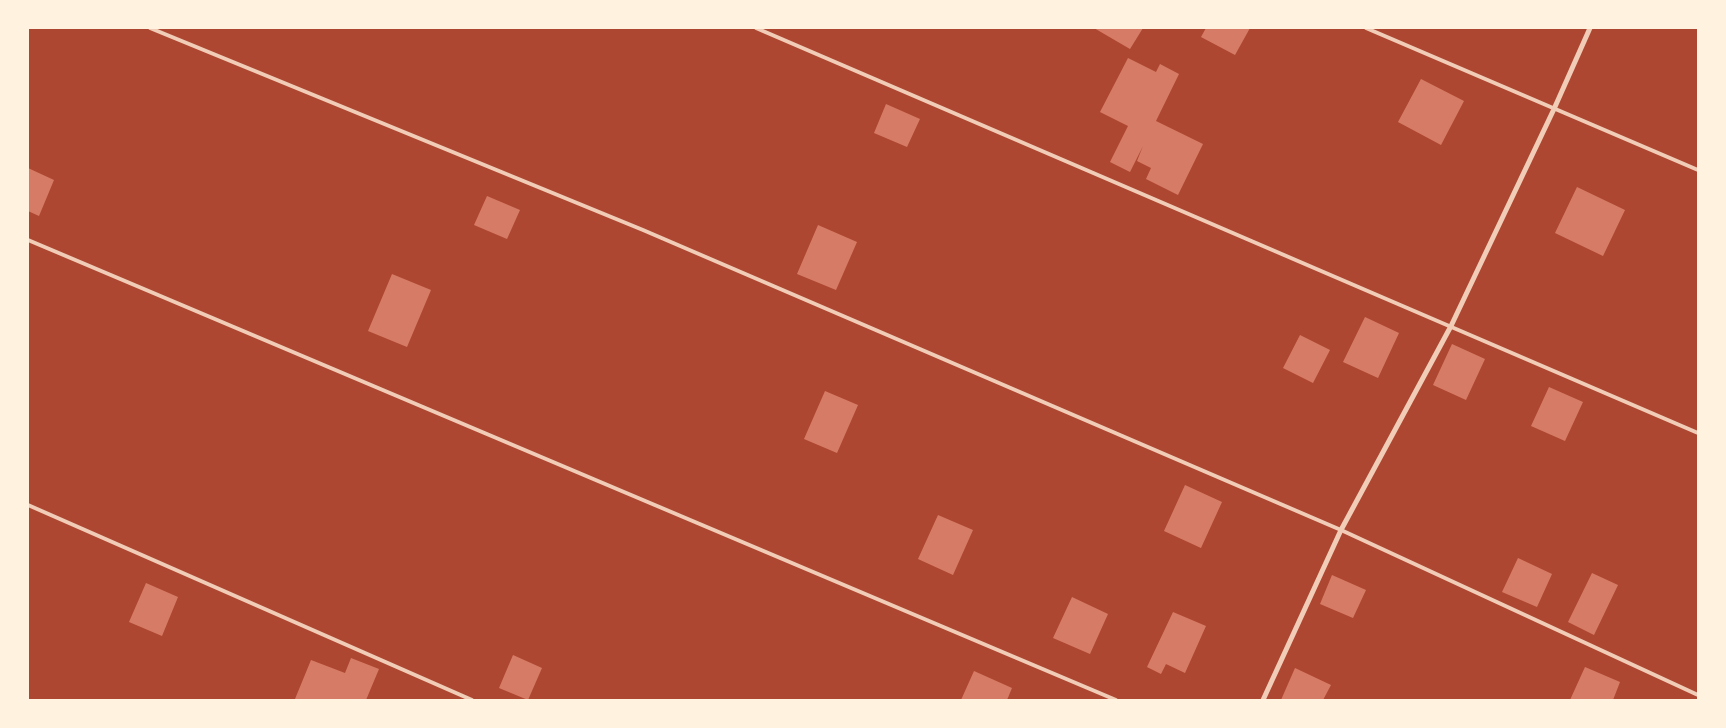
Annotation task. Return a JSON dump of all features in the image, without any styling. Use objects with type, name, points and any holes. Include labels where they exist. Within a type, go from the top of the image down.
[{"type":"street","points":[[1263,700],[1341,530],[1451,326],[1554,109],[1590,28]]},
{"type":"lane","points":[[150,28],[644,230],[1341,530],[1698,695]]},
{"type":"lane","points":[[756,28],[1698,433]]},
{"type":"lane","points":[[1366,28],[1698,170]]},
{"type":"lane","points":[[28,240],[1116,700]]},
{"type":"lane","points":[[28,506],[472,700]]},
{"type":"shaded area","points":[[28,28],[1698,28],[1698,700],[28,700]]},
{"type":"building","points":[[1094,28],[1143,28],[1130,49]]},
{"type":"building","points":[[1206,28],[1250,28],[1235,55],[1201,37]]},
{"type":"building","points":[[1128,58],[1156,72],[1160,64],[1179,74],[1156,121],[1203,144],[1178,195],[1146,179],[1151,168],[1137,161],[1143,146],[1130,172],[1110,162],[1128,126],[1100,112]]},
{"type":"building","points":[[1421,79],[1464,101],[1441,145],[1398,122]]},
{"type":"building","points":[[886,104],[920,119],[907,147],[874,133]]},
{"type":"building","points":[[28,168],[54,180],[39,216],[28,211]]},
{"type":"building","points":[[1577,187],[1625,210],[1603,256],[1555,233]]},
{"type":"building","points":[[487,196],[520,210],[507,239],[474,225]]},
{"type":"building","points":[[818,225],[857,242],[836,290],[797,274]]},
{"type":"building","points":[[392,274],[431,290],[407,347],[368,331]]},
{"type":"building","points":[[1365,317],[1399,333],[1378,378],[1343,362]]},
{"type":"building","points":[[1300,335],[1330,350],[1313,383],[1283,368]]},
{"type":"building","points":[[1452,344],[1485,359],[1466,400],[1433,385]]},
{"type":"building","points":[[1549,387],[1583,402],[1565,441],[1531,426]]},
{"type":"building","points":[[825,391],[858,405],[837,453],[804,439]]},
{"type":"building","points":[[1185,485],[1222,502],[1201,548],[1164,531]]},
{"type":"building","points":[[938,515],[973,530],[953,575],[918,559]]},
{"type":"building","points":[[1518,558],[1552,574],[1537,607],[1502,592]]},
{"type":"building","points":[[1592,573],[1618,585],[1594,635],[1568,622]]},
{"type":"building","points":[[1332,575],[1366,590],[1353,618],[1320,604]]},
{"type":"building","points":[[146,583],[178,597],[162,636],[129,622]]},
{"type":"building","points":[[1072,597],[1108,614],[1090,654],[1053,638]]},
{"type":"building","points":[[1173,612],[1206,626],[1185,673],[1166,664],[1161,674],[1147,667]]},
{"type":"building","points":[[513,655],[542,668],[528,700],[499,688]]},
{"type":"building","points":[[351,658],[379,669],[366,700],[295,699],[311,660],[345,673]]},
{"type":"building","points":[[1585,667],[1620,682],[1613,700],[1570,700]]},
{"type":"building","points":[[1295,668],[1331,685],[1323,700],[1281,700]]},
{"type":"building","points":[[974,671],[1012,688],[1007,700],[961,700]]}]
